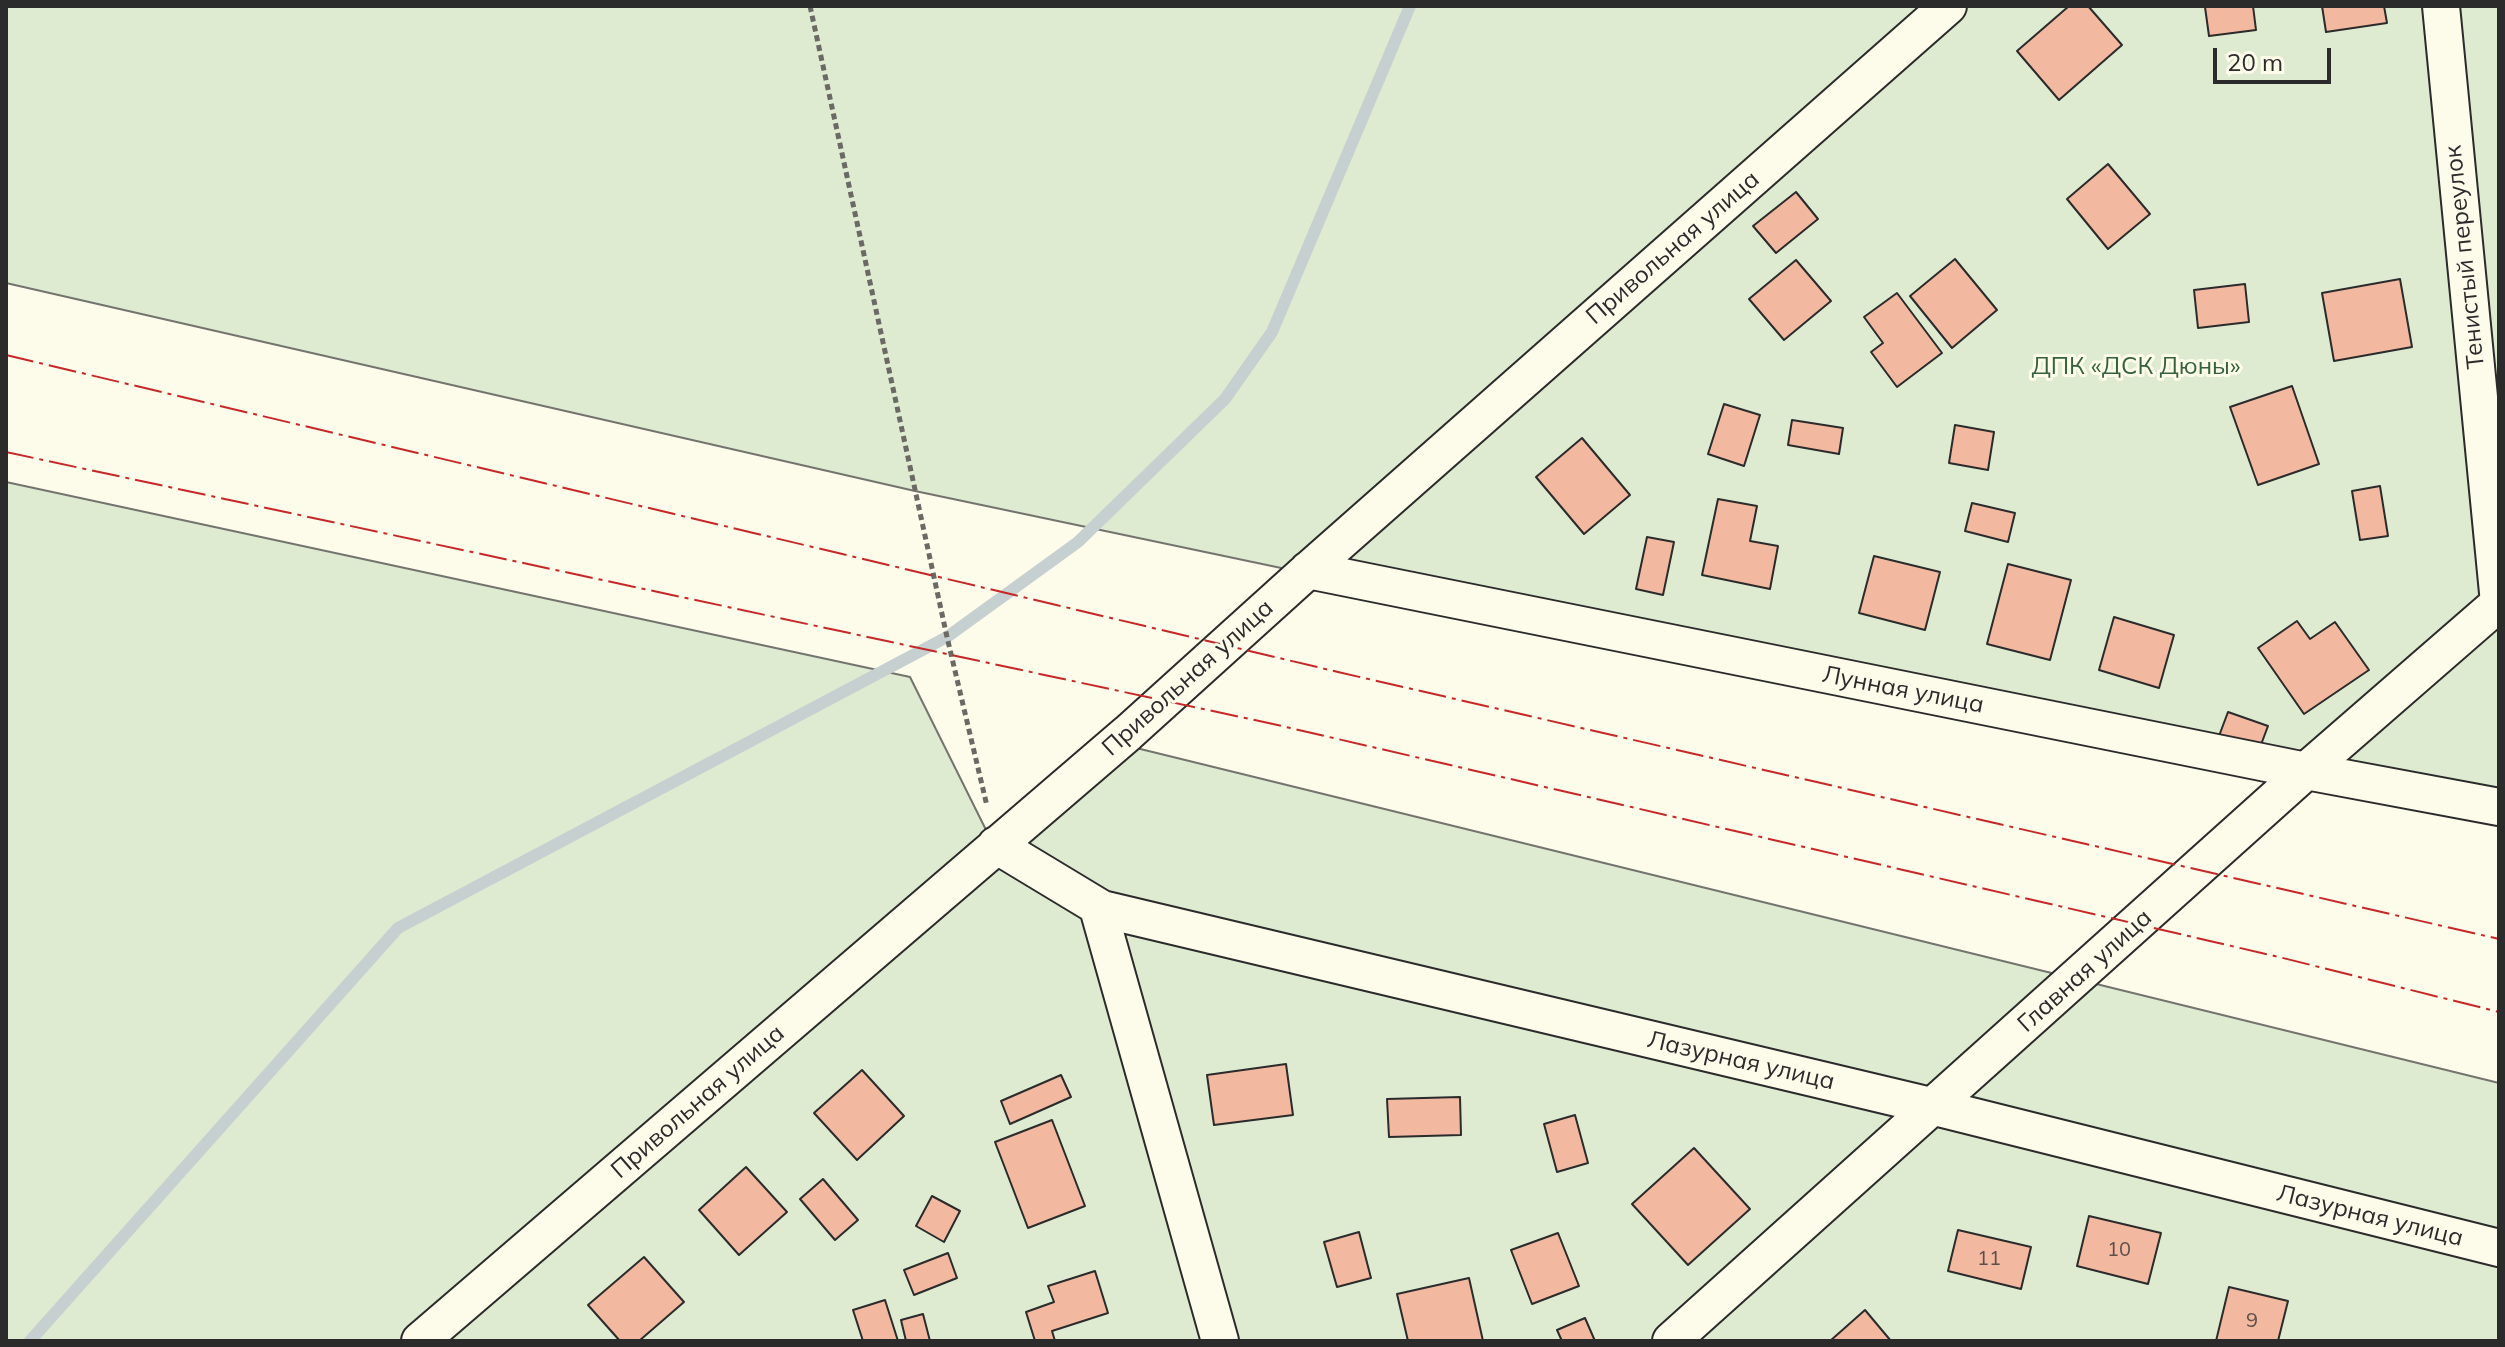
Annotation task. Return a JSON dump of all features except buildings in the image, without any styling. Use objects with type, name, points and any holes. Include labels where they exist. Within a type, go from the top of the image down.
[{"type":"street","name":"Привольная улица","points":[[420,1341],[1128,733],[1308,570],[1948,6]]},
{"type":"street","name":"Тенистый переулок","points":[[2441,6],[2499,603]]},
{"type":"street","name":"Лунная улица","points":[[1308,570],[2499,807]]},
{"type":"street","name":"Главная улица","points":[[1671,1341],[2306,771],[2499,603]]},
{"type":"street","name":"Лазурная улица","points":[[996,845],[1098,908],[1935,1107],[2499,1248]]},
{"type":"street","points":[[1098,908],[1220,1341]]},
{"type":"path","points":[[810,6],[947,637],[996,845]]},
{"type":"green space","name":"ДПК «ДСК Дюны»","points":[[6,6],[2499,6],[2499,806],[1305,573],[915,491],[6,283]]},
{"type":"green space","points":[[6,482],[910,677],[994,846],[1116,743],[2499,1083],[2499,1341],[6,1341]]},
{"type":"waterway","points":[[30,1341],[398,928],[947,637],[1078,542],[1225,399],[1272,332],[1410,6]]},
{"type":"power","points":[[6,355],[1338,672],[2499,939]]},
{"type":"power","points":[[6,452],[1273,724],[2279,957],[2499,1012]]}]
